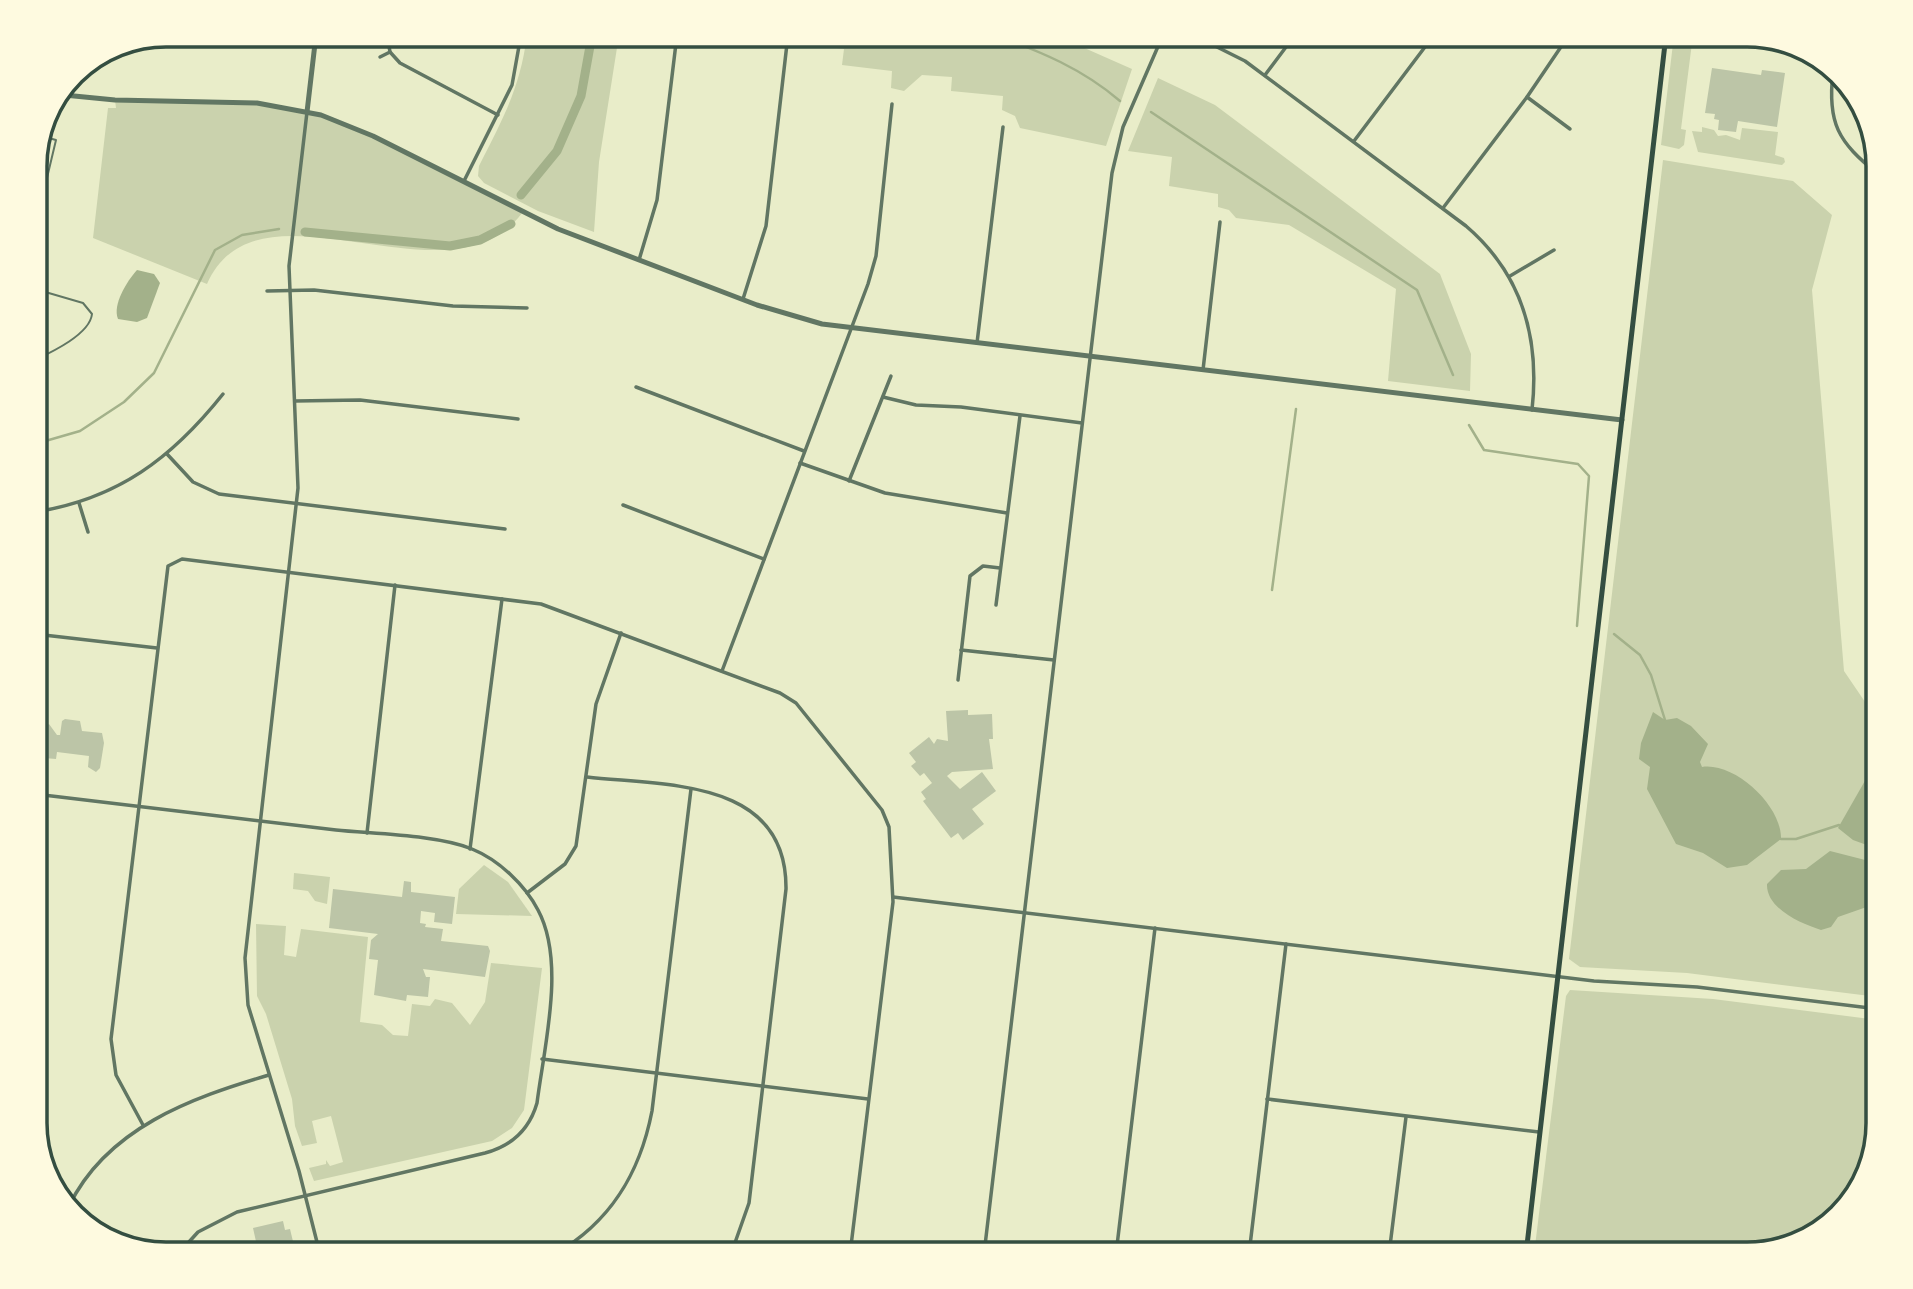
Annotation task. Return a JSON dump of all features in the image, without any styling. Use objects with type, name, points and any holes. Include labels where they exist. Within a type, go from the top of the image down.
[{"type":"main road","points":[[1527,1242],[1665,47]]},
{"type":"street","points":[[315,47],[291,238],[296,504],[245,941],[246,987],[317,1242]]},
{"type":"street","points":[[389,47],[400,64],[498,115]]},
{"type":"street","points":[[463,183],[512,85],[519,47]]},
{"type":"street","points":[[639,260],[657,200],[676,47]]},
{"type":"street","points":[[743,299],[766,226],[787,47]]},
{"type":"street","points":[[985,1242],[1116,153],[1130,108],[1158,47]]},
{"type":"street","points":[[1218,47],[1265,75],[1479,236],[1510,276],[1523,304],[1531,336],[1534,375],[1531,410]]},
{"type":"street","points":[[1265,75],[1286,47]]},
{"type":"street","points":[[1354,141],[1425,47]]},
{"type":"street","points":[[1443,208],[1527,97],[1561,47]]},
{"type":"street","points":[[380,57],[390,52]]},
{"type":"street","points":[[1832,83],[1830,104],[1836,129],[1849,147],[1866,163]]},
{"type":"street","points":[[71,96],[109,100],[247,103],[307,112],[369,134],[558,229],[789,315],[851,329],[1622,420]]},
{"type":"street","points":[[1527,97],[1570,129]]},
{"type":"street","points":[[722,671],[876,256],[892,104]]},
{"type":"street","points":[[977,343],[1003,127]]},
{"type":"street","points":[[1203,370],[1220,222]]},
{"type":"street","points":[[1510,276],[1554,250]]},
{"type":"street","points":[[267,290],[314,290],[453,306],[527,307]]},
{"type":"street","points":[[849,481],[891,376]]},
{"type":"street","points":[[636,387],[805,451]]},
{"type":"street","points":[[48,509],[79,503],[124,483],[167,454],[197,426],[223,394]]},
{"type":"street","points":[[883,397],[916,405],[961,407],[1082,423]]},
{"type":"street","points":[[295,401],[360,400],[518,419]]},
{"type":"street","points":[[996,605],[1007,513],[1014,484],[1020,416]]},
{"type":"street","points":[[167,454],[185,476],[210,492],[505,529]]},
{"type":"street","points":[[800,463],[885,493],[1007,513]]},
{"type":"street","points":[[79,503],[88,532]]},
{"type":"street","points":[[623,505],[764,559]]},
{"type":"street","points":[[143,1125],[116,1075],[111,1039],[157,648],[167,570],[172,562],[182,559],[551,606],[780,693],[796,703],[882,810],[889,827],[893,897],[851,1242]]},
{"type":"street","points":[[958,680],[970,576],[983,566],[1000,568]]},
{"type":"street","points":[[367,833],[395,585]]},
{"type":"street","points":[[470,849],[502,598]]},
{"type":"street","points":[[527,893],[565,864],[573,854],[579,836],[596,704],[621,632]]},
{"type":"street","points":[[48,635],[157,648]]},
{"type":"street","points":[[961,650],[1054,660]]},
{"type":"street","points":[[587,777],[691,789],[725,796],[751,811],[774,839],[784,864],[786,889],[749,1203],[736,1242]]},
{"type":"street","points":[[575,1242],[599,1222],[632,1176],[648,1135],[691,789]]},
{"type":"street","points":[[48,796],[367,833],[470,849],[508,873],[527,893],[542,920],[551,957],[535,1111],[526,1128],[505,1146],[220,1219],[198,1232],[189,1242]]},
{"type":"street","points":[[893,897],[1618,984],[1711,988],[1866,1007]]},
{"type":"street","points":[[1117,1242],[1155,928]]},
{"type":"street","points":[[1250,1242],[1286,944]]},
{"type":"street","points":[[542,1059],[868,1099]]},
{"type":"street","points":[[74,1197],[78,1188],[113,1148],[143,1125],[191,1101],[270,1074]]},
{"type":"street","points":[[1267,1099],[1541,1132]]},
{"type":"street","points":[[1390,1242],[1406,1116]]},
{"type":"lane","points":[[48,175],[57,140],[51,138]]},
{"type":"lane","points":[[48,293],[83,303],[92,314],[92,320],[73,338],[48,352]]},
{"type":"shaded area","points":[[525,47],[617,47],[599,162],[594,232],[538,211],[484,183],[478,176],[479,166],[515,88]]},
{"type":"shaded area","points":[[829,47],[1082,47],[1132,69],[1106,146],[1020,128],[1015,116],[1002,110],[1003,96],[951,91],[952,77],[922,75],[904,91],[891,88],[892,71],[842,65],[844,49]]},
{"type":"shaded area","points":[[1673,47],[1691,47],[1681,129],[1686,130],[1684,145],[1679,149],[1661,145]]},
{"type":"shaded area","points":[[1158,78],[1215,105],[1440,274],[1471,354],[1470,391],[1388,381],[1396,289],[1289,225],[1236,218],[1229,210],[1218,207],[1218,194],[1169,186],[1172,157],[1128,151]]},
{"type":"shaded area","points":[[115,100],[252,102],[325,117],[383,140],[522,213],[489,240],[449,250],[403,248],[310,237],[267,238],[232,252],[207,284],[93,238],[108,108],[116,108]]},
{"type":"shaded area","points":[[1702,127],[1714,130],[1718,136],[1726,135],[1740,140],[1742,128],[1778,132],[1775,155],[1784,158],[1785,162],[1782,165],[1698,152],[1692,131],[1702,132]]},
{"type":"shaded area","points":[[1663,160],[1793,181],[1832,215],[1812,290],[1844,671],[1866,703],[1866,995],[1687,973],[1580,967],[1569,959]]},
{"type":"shaded area","points":[[137,270],[154,274],[160,283],[147,318],[137,322],[118,319],[119,300]]},
{"type":"shaded area","points":[[1653,712],[1665,720],[1677,718],[1691,726],[1708,744],[1700,762],[1702,767],[1715,767],[1728,772],[1754,789],[1774,813],[1781,839],[1747,865],[1727,868],[1703,853],[1676,844],[1647,789],[1650,767],[1639,759],[1641,743]]},
{"type":"shaded area","points":[[1866,779],[1866,845],[1853,840],[1838,828]]},
{"type":"shaded area","points":[[1830,851],[1866,860],[1866,907],[1838,917],[1831,927],[1821,930],[1786,914],[1772,901],[1767,884],[1781,870],[1806,869]]},
{"type":"shaded area","points":[[484,865],[508,882],[532,916],[456,914],[459,889]]},
{"type":"shaded area","points":[[294,873],[330,877],[327,904],[315,901],[308,891],[293,889]]},
{"type":"shaded area","points":[[256,924],[286,926],[284,955],[296,957],[301,929],[368,937],[360,1022],[382,1025],[393,1035],[408,1036],[412,1004],[430,1006],[435,999],[452,1003],[470,1025],[485,1002],[491,963],[542,968],[524,1110],[512,1128],[492,1141],[314,1181],[309,1168],[326,1164],[326,1160],[330,1166],[343,1162],[331,1116],[312,1121],[317,1143],[302,1146],[295,1126],[292,1099],[266,1014],[257,996]]},
{"type":"shaded area","points":[[1570,990],[1713,999],[1866,1018],[1866,1122],[1859,1161],[1846,1189],[1813,1222],[1770,1239],[1746,1242],[1535,1242],[1566,996]]},
{"type":"building","points":[[1712,68],[1761,75],[1762,70],[1785,73],[1777,127],[1738,121],[1736,132],[1718,130],[1719,120],[1714,119],[1715,114],[1705,113]]},
{"type":"building","points":[[968,710],[968,715],[992,714],[993,739],[989,739],[993,769],[952,772],[947,776],[960,789],[982,772],[996,791],[972,809],[984,824],[963,840],[958,833],[951,838],[923,801],[926,799],[921,792],[932,783],[924,773],[920,776],[911,766],[916,762],[909,753],[929,737],[934,744],[937,739],[948,741],[946,711]]},
{"type":"building","points":[[62,721],[80,721],[82,731],[102,733],[104,743],[100,768],[96,772],[88,767],[89,756],[57,752],[56,759],[48,758],[48,725],[60,735]]},
{"type":"building","points":[[404,881],[411,882],[411,892],[455,897],[452,924],[434,922],[435,913],[421,911],[420,923],[426,924],[425,927],[443,929],[441,941],[488,946],[490,951],[485,977],[423,969],[426,977],[430,977],[428,997],[407,995],[406,1001],[374,995],[378,960],[369,959],[371,940],[378,934],[329,928],[333,889],[402,897]]},
{"type":"building","points":[[283,1221],[285,1230],[290,1229],[293,1242],[256,1242],[253,1228]]},
{"type":"waterway","points":[[521,195],[557,151],[581,96],[590,47]]},
{"type":"waterway","points":[[1025,47],[1091,79],[1120,101]]},
{"type":"waterway","points":[[1151,112],[1417,290],[1453,375]]},
{"type":"waterway","points":[[305,232],[450,246],[480,240],[511,224]]},
{"type":"waterway","points":[[48,440],[80,431],[124,402],[154,373],[215,250],[242,235],[279,229]]},
{"type":"waterway","points":[[1272,590],[1296,409]]},
{"type":"waterway","points":[[1469,425],[1484,450],[1578,464],[1589,476],[1577,626]]},
{"type":"waterway","points":[[1614,634],[1640,655],[1651,675],[1665,720]]},
{"type":"waterway","points":[[1781,839],[1796,839],[1839,825]]}]
